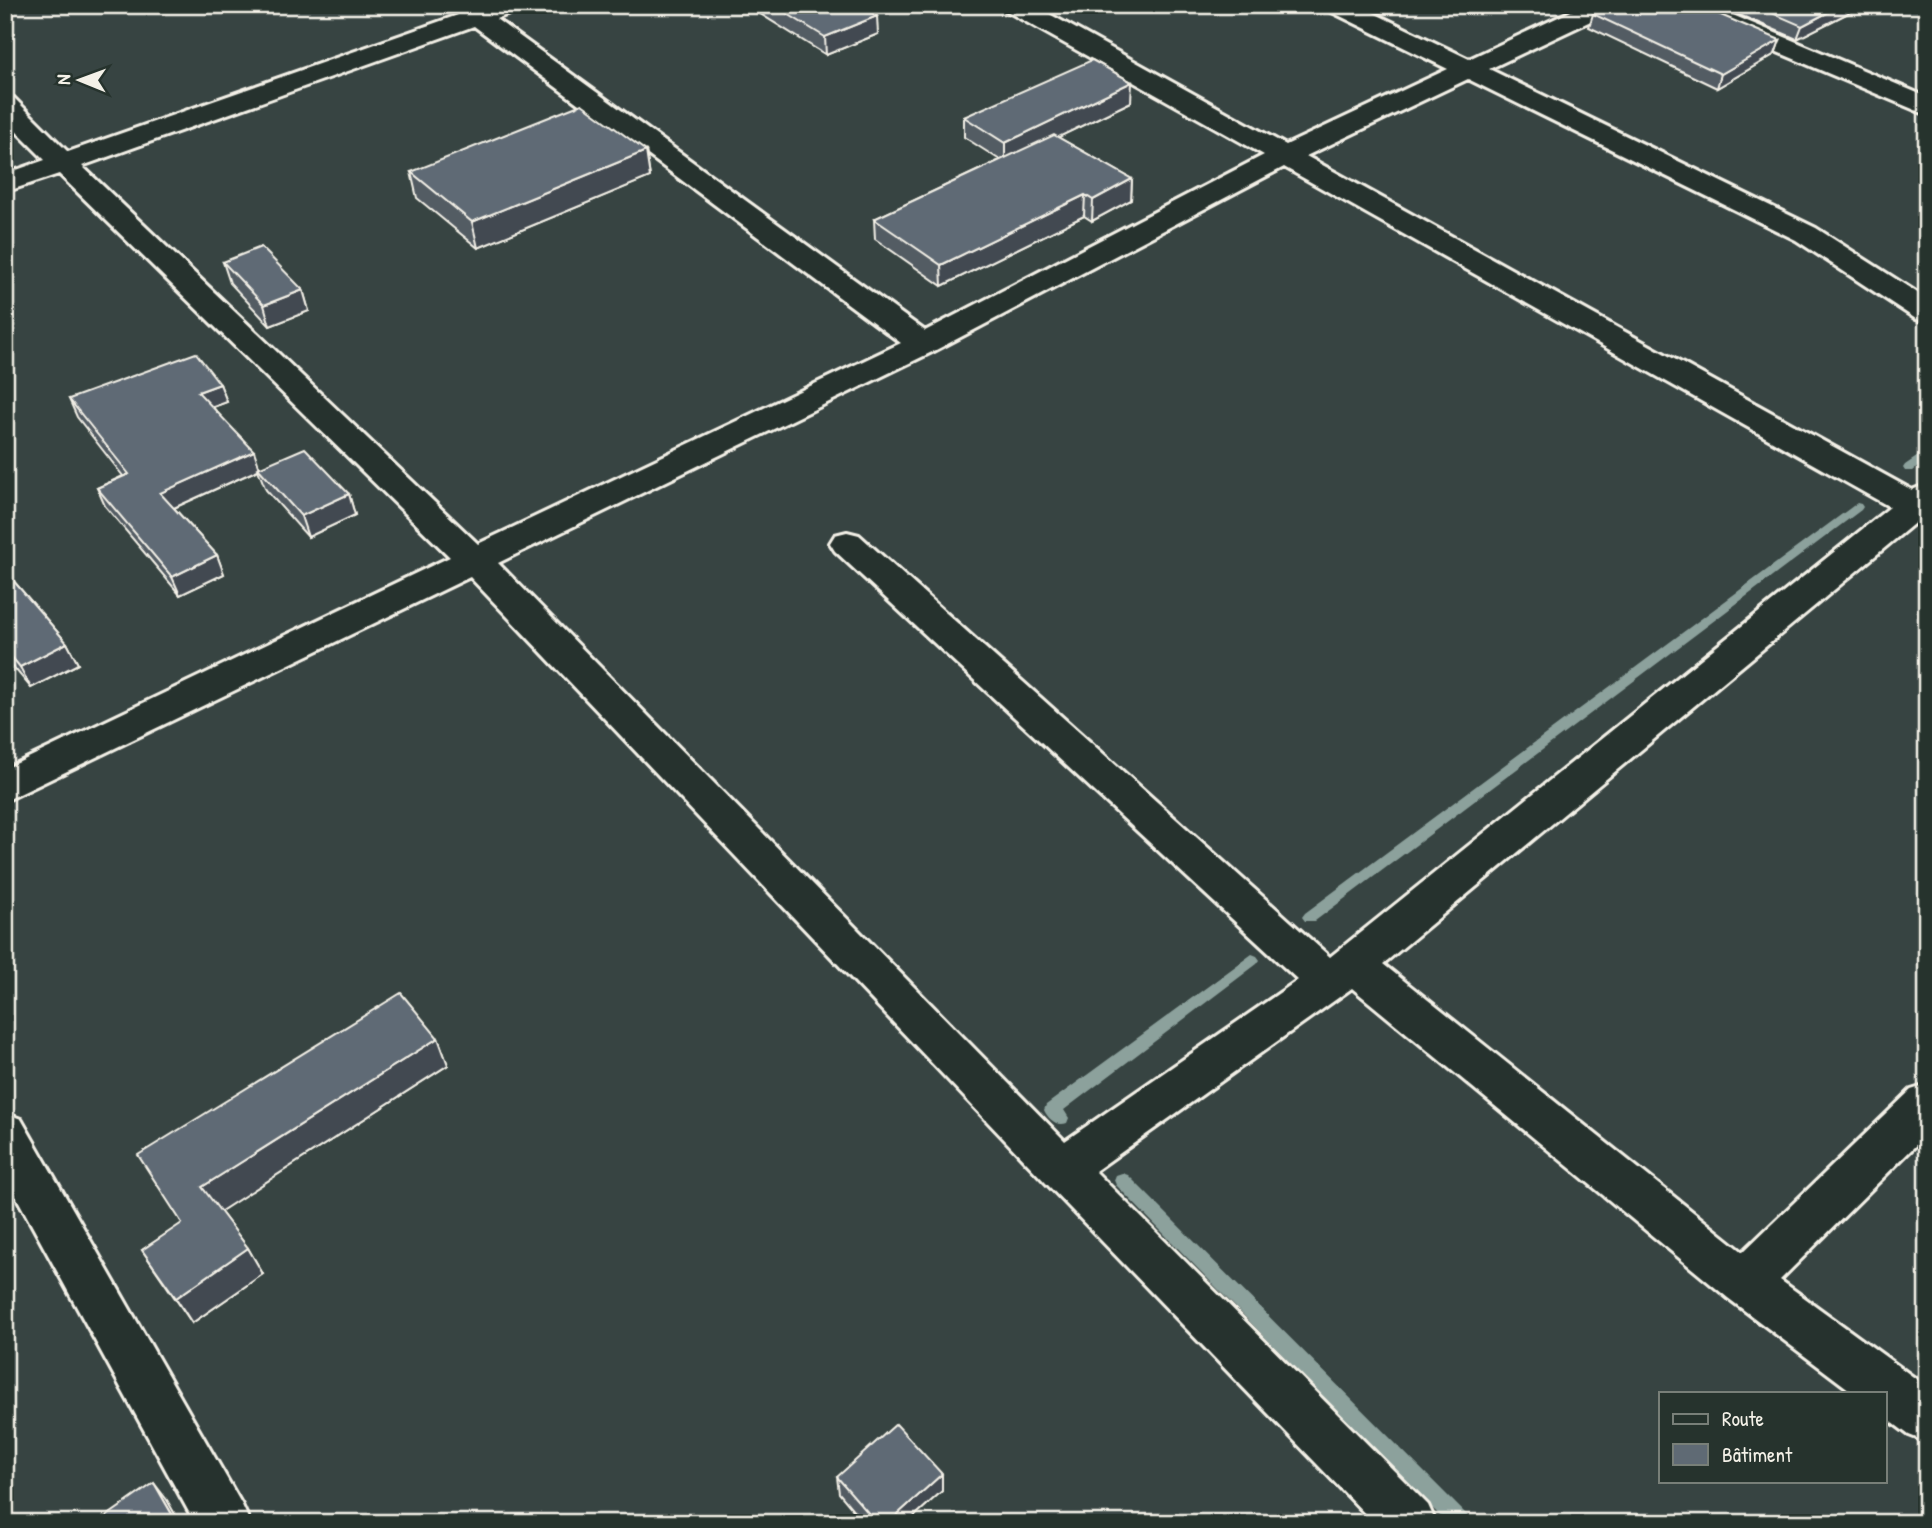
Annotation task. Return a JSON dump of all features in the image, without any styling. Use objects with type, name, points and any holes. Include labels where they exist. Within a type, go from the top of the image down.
[{"type":"street","points":[[5,184],[469,11],[510,5]]},
{"type":"street","points":[[1014,5],[1284,156],[1922,504],[1340,972],[1062,1169]]},
{"type":"street","points":[[1337,5],[1806,234],[1927,313]]},
{"type":"street","points":[[5,786],[923,344],[1284,156],[1470,71],[1605,5]]},
{"type":"street","points":[[1687,5],[1914,99],[1927,107]]},
{"type":"street","points":[[469,11],[923,344]]},
{"type":"street","points":[[5,104],[475,561],[1062,1169],[1410,1523]]},
{"type":"street","points":[[846,543],[1340,972],[1927,1418]]},
{"type":"street","points":[[1745,1282],[1927,1104]]},
{"type":"street","points":[[5,1133],[224,1523]]},
{"type":"building","points":[[773,5],[858,5],[877,16],[825,37]]},
{"type":"building","points":[[1610,5],[1697,5],[1780,40],[1721,74],[1593,14]]},
{"type":"building","points":[[1754,5],[1842,5],[1802,26]]},
{"type":"building","points":[[1092,60],[1132,82],[1005,143],[964,117]]},
{"type":"building","points":[[582,104],[646,151],[472,222],[411,172]]},
{"type":"building","points":[[1054,135],[1132,179],[1093,200],[1085,195],[941,265],[874,219]]},
{"type":"building","points":[[261,247],[303,290],[264,305],[223,262]]},
{"type":"building","points":[[196,353],[220,384],[198,392],[254,451],[160,493],[217,555],[172,577],[97,488],[129,474],[69,399]]},
{"type":"building","points":[[305,448],[349,494],[301,516],[258,468]]},
{"type":"building","points":[[5,571],[67,643],[20,667],[5,649]]},
{"type":"building","points":[[401,993],[438,1038],[202,1187],[248,1248],[176,1298],[142,1250],[182,1223],[138,1155]]},
{"type":"building","points":[[896,1424],[942,1474],[888,1523],[877,1523],[837,1477]]},
{"type":"building","points":[[154,1483],[177,1523],[97,1523]]},
{"type":"waterway","points":[[1909,468],[1927,454]]},
{"type":"waterway","points":[[1310,917],[1857,507]]},
{"type":"waterway","points":[[1061,1118],[1052,1110],[1252,960]]},
{"type":"waterway","points":[[1122,1180],[1461,1523]]}]
